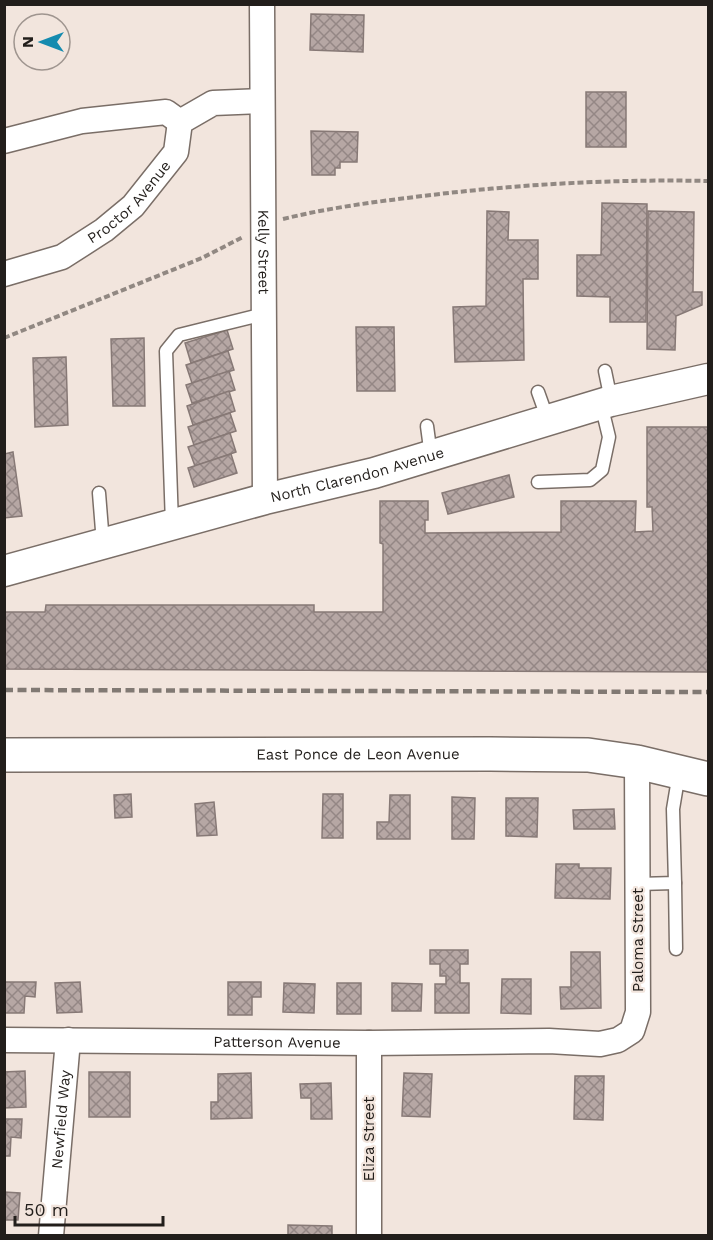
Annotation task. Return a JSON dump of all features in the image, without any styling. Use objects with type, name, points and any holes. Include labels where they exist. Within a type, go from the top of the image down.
[{"type":"main road","name":"East Ponce de Leon Avenue","points":[[4,755],[588,755],[637,762],[694,775]]},
{"type":"street","name":"Kelly Street","points":[[262,4],[265,499]]},
{"type":"street","points":[[4,141],[82,121],[166,112],[180,122],[213,104],[262,101]]},
{"type":"street","name":"Proctor Avenue","points":[[4,274],[62,257],[104,230],[133,206],[176,152],[180,122]]},
{"type":"street","name":"North Clarendon Avenue","points":[[4,572],[265,499],[431,457],[606,403],[708,379]]},
{"type":"street","name":"Paloma Street","points":[[549,1041],[600,1044],[618,1040],[632,1032],[638,1012],[637,762]]},
{"type":"street","name":"Patterson Avenue","points":[[4,1040],[369,1043],[549,1041]]},
{"type":"street","name":"Newfield Way","points":[[51,1236],[68,1040]]},
{"type":"street","name":"Eliza Street","points":[[369,1043],[369,1236]]},
{"type":"lane","points":[[172,525],[166,351],[179,335],[264,314]]},
{"type":"lane","points":[[538,482],[590,480],[602,470],[609,437],[605,371]]},
{"type":"lane","points":[[538,392],[548,420]]},
{"type":"lane","points":[[428,426],[431,457]]},
{"type":"lane","points":[[99,493],[103,544]]},
{"type":"lane","points":[[676,949],[673,809],[694,775]]},
{"type":"lane","points":[[638,884],[675,883]]},
{"type":"path","points":[[273,222],[335,207],[471,190],[619,181],[708,181]]},
{"type":"path","points":[[4,339],[202,258],[250,233]]},
{"type":"building","points":[[311,14],[364,15],[363,52],[310,50]]},
{"type":"building","points":[[586,92],[626,92],[626,147],[586,147]]},
{"type":"building","points":[[311,131],[358,132],[357,162],[340,162],[340,168],[335,168],[335,175],[312,175]]},
{"type":"building","points":[[602,203],[647,204],[646,322],[610,322],[610,297],[577,296],[577,255],[601,255]]},
{"type":"building","points":[[487,211],[509,212],[508,240],[538,240],[538,279],[523,279],[524,360],[455,362],[453,307],[486,306]]},
{"type":"building","points":[[648,211],[694,212],[693,292],[702,292],[702,305],[676,316],[675,350],[647,349]]},
{"type":"building","points":[[356,327],[394,327],[395,391],[357,391]]},
{"type":"building","points":[[227,330],[233,349],[191,363],[185,343]]},
{"type":"building","points":[[144,338],[145,406],[113,406],[111,339]]},
{"type":"building","points":[[228,351],[234,370],[192,383],[186,365]]},
{"type":"building","points":[[66,357],[68,425],[35,427],[33,358]]},
{"type":"building","points":[[229,371],[235,390],[192,403],[186,385]]},
{"type":"building","points":[[229,391],[235,411],[193,425],[187,406]]},
{"type":"building","points":[[230,413],[236,431],[194,445],[188,427]]},
{"type":"building","points":[[647,427],[708,427],[708,672],[4,669],[4,612],[45,612],[46,605],[314,605],[314,612],[383,612],[383,544],[380,543],[380,501],[428,501],[425,533],[561,532],[561,501],[636,501],[635,532],[653,531],[652,507],[647,507]]},
{"type":"building","points":[[230,433],[236,452],[195,466],[188,447]]},
{"type":"building","points":[[13,452],[22,516],[4,518],[4,454]]},
{"type":"building","points":[[231,454],[237,473],[194,487],[188,468]]},
{"type":"building","points":[[509,475],[514,497],[448,514],[442,493]]},
{"type":"building","points":[[131,794],[132,817],[115,818],[114,795]]},
{"type":"building","points":[[323,794],[343,794],[343,838],[322,838]]},
{"type":"building","points":[[390,795],[410,795],[410,839],[377,839],[377,822],[389,822]]},
{"type":"building","points":[[452,797],[475,798],[474,839],[452,839]]},
{"type":"building","points":[[506,798],[538,798],[537,837],[506,836]]},
{"type":"building","points":[[214,802],[217,835],[197,836],[195,804]]},
{"type":"building","points":[[614,809],[615,829],[574,829],[573,810]]},
{"type":"building","points":[[556,864],[579,864],[579,868],[611,868],[610,899],[555,898]]},
{"type":"building","points":[[430,950],[468,950],[468,964],[460,964],[460,983],[469,983],[469,1013],[435,1013],[435,984],[446,984],[446,976],[440,976],[440,964],[430,964]]},
{"type":"building","points":[[571,952],[600,952],[601,1008],[561,1009],[560,987],[571,987]]},
{"type":"building","points":[[502,979],[531,979],[531,1014],[501,1013]]},
{"type":"building","points":[[4,982],[36,982],[35,997],[25,996],[24,1013],[4,1013]]},
{"type":"building","points":[[80,982],[82,1012],[57,1013],[55,983]]},
{"type":"building","points":[[228,982],[261,982],[261,997],[252,997],[252,1015],[228,1015]]},
{"type":"building","points":[[284,983],[315,984],[314,1013],[283,1012]]},
{"type":"building","points":[[337,983],[361,983],[361,1014],[337,1014]]},
{"type":"building","points":[[392,983],[422,984],[421,1011],[392,1011]]},
{"type":"building","points":[[25,1071],[26,1107],[4,1108],[4,1072]]},
{"type":"building","points":[[89,1072],[130,1072],[130,1117],[89,1117]]},
{"type":"building","points":[[251,1073],[252,1118],[211,1119],[211,1102],[218,1102],[218,1074]]},
{"type":"building","points":[[404,1073],[432,1074],[430,1117],[402,1116]]},
{"type":"building","points":[[575,1076],[604,1076],[603,1120],[574,1119]]},
{"type":"building","points":[[331,1083],[332,1119],[311,1119],[311,1098],[301,1098],[300,1084]]},
{"type":"building","points":[[4,1119],[22,1119],[21,1138],[11,1137],[10,1156],[4,1156]]},
{"type":"building","points":[[4,1192],[20,1193],[18,1220],[4,1220]]},
{"type":"building","points":[[288,1225],[332,1226],[332,1236],[288,1236]]},
{"type":"railway","points":[[4,690],[708,692]]}]
